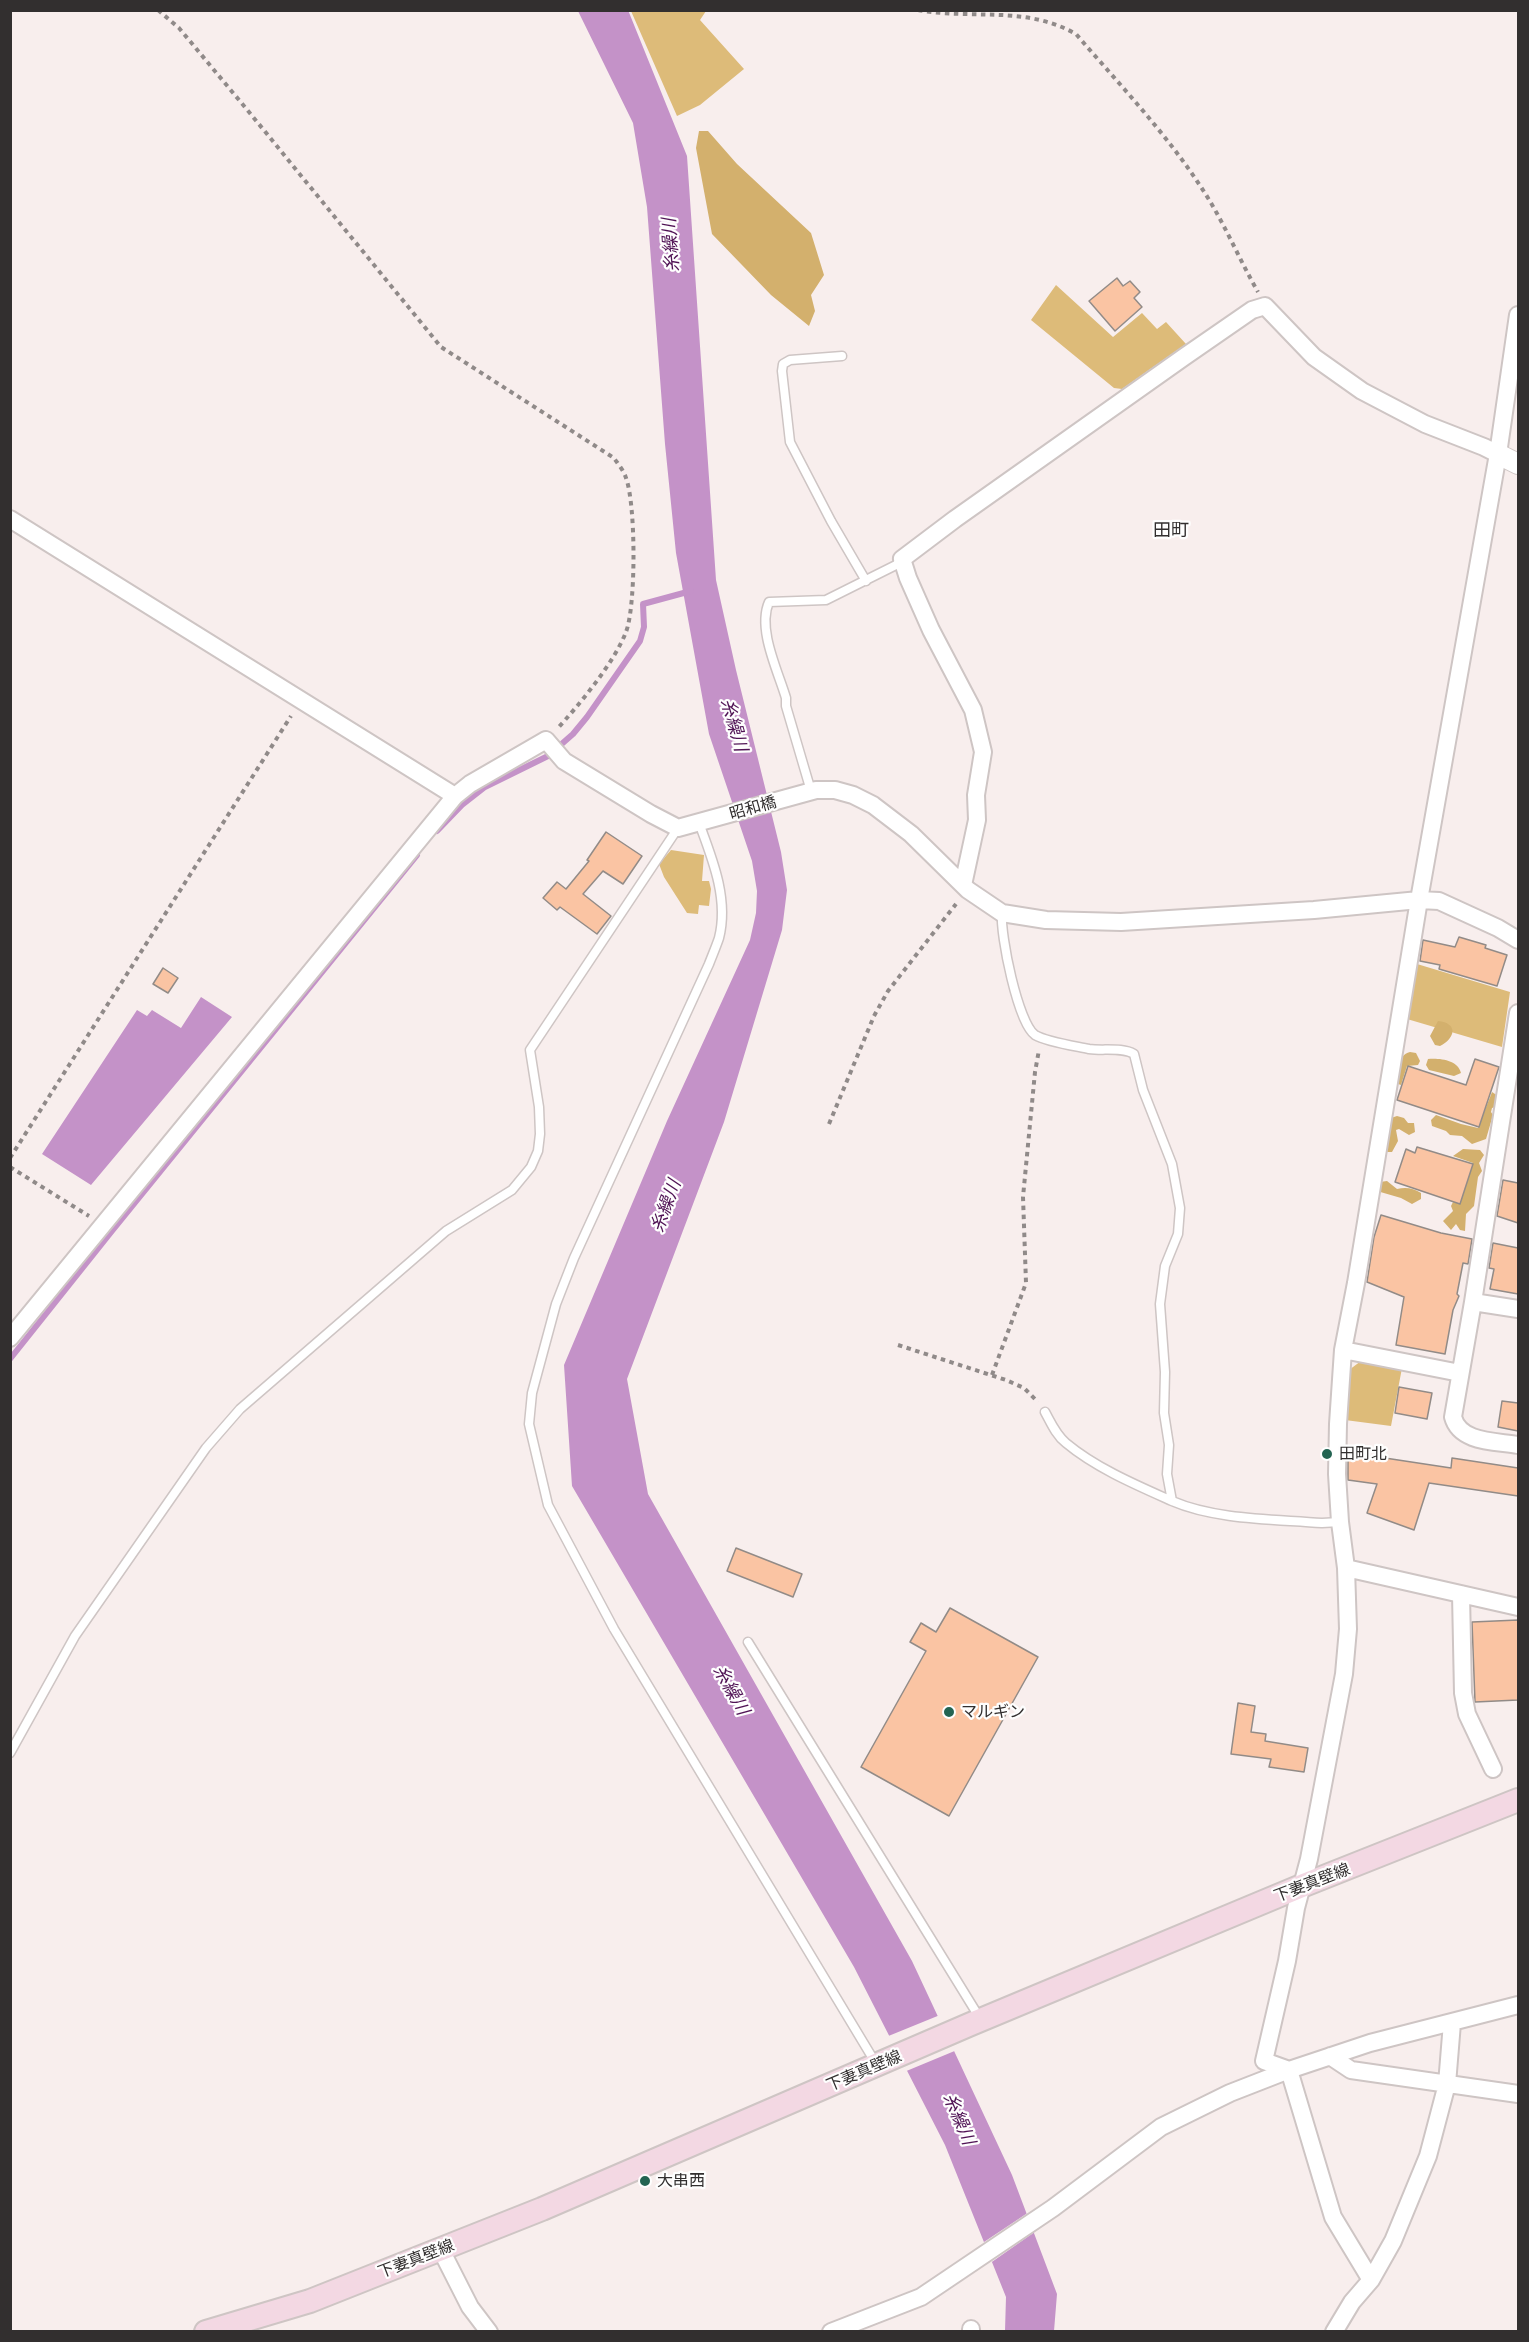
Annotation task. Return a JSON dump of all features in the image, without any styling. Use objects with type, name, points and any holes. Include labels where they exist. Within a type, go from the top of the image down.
[{"type":"main road","name":"下妻真壁線","points":[[206,2331],[310,2301],[553,2205],[976,2022],[1304,1885],[1518,1800]]},
{"type":"street","points":[[966,887],[983,752],[973,710],[931,630],[902,560],[955,519],[1252,310],[1265,306],[1314,357],[1362,391],[1425,424],[1484,447],[1518,464]]},
{"type":"street","points":[[1289,2070],[1264,2061],[1287,1961],[1296,1908],[1304,1885],[1344,1674],[1348,1629],[1346,1568],[1337,1474],[1342,1350],[1356,1283],[1419,900],[1498,454],[1518,315]]},
{"type":"street","points":[[10,519],[455,796]]},
{"type":"street","points":[[10,1338],[455,796],[470,784],[552,748],[651,814],[678,828]]},
{"type":"street","name":"昭和橋","points":[[678,828],[805,793],[835,790],[854,795],[873,805],[918,840],[966,887],[1002,913]]},
{"type":"street","points":[[1002,913],[1046,920],[1121,922],[1314,910],[1419,900],[1439,901],[1498,928],[1518,940]]},
{"type":"street","points":[[1518,1013],[1453,1417],[1460,1432],[1467,1436],[1518,1445]]},
{"type":"street","points":[[1473,1302],[1518,1309]]},
{"type":"street","points":[[1342,1350],[1460,1372]]},
{"type":"street","points":[[1346,1568],[1518,1607]]},
{"type":"street","points":[[1461,1594],[1463,1693],[1467,1714],[1493,1768]]},
{"type":"street","points":[[831,2331],[921,2297],[1053,2208],[1161,2127],[1230,2093],[1289,2070],[1370,2043],[1518,2005]]},
{"type":"street","points":[[1334,2331],[1352,2302],[1371,2280],[1393,2241],[1428,2156],[1447,2084],[1452,2023]]},
{"type":"street","points":[[1330,2056],[1351,2070],[1518,2094]]},
{"type":"street","points":[[1289,2070],[1334,2217],[1371,2280]]},
{"type":"street","points":[[441,2250],[470,2307],[489,2331]]},
{"type":"lane","points":[[842,356],[790,360],[783,364],[782,371],[790,442],[831,521],[866,580]]},
{"type":"lane","points":[[805,793],[786,698],[764,627],[764,612],[769,602],[826,600],[902,560]]},
{"type":"lane","points":[[704,822],[720,897],[722,917],[719,938],[570,1267],[538,1363],[529,1424],[548,1505],[614,1629],[882,2063]]},
{"type":"lane","points":[[10,1753],[75,1636],[206,1448],[240,1408],[446,1231],[512,1190],[531,1167],[538,1151],[540,1134],[539,1107],[530,1050],[678,828]]},
{"type":"lane","points":[[1002,913],[1001,927],[1022,1017],[1034,1034],[1042,1038],[1103,1051],[1128,1051],[1134,1054],[1143,1090],[1172,1164],[1180,1208],[1178,1234],[1165,1266],[1160,1304],[1165,1372],[1164,1413],[1169,1445],[1167,1474],[1172,1501]]},
{"type":"lane","points":[[1045,1412],[1056,1432],[1065,1442],[1095,1462],[1190,1509],[1322,1523],[1340,1522]]},
{"type":"lane","points":[[748,1641],[976,2022]]},
{"type":"path","points":[[158,10],[179,28],[249,111],[441,347],[614,458],[626,478],[633,562],[632,598],[627,630],[619,647],[573,711],[552,748]]},
{"type":"path","points":[[918,10],[944,15],[1024,15],[1063,27],[1076,34],[1188,168],[1215,210],[1265,306]]},
{"type":"path","points":[[10,1158],[301,700]]},
{"type":"path","points":[[829,1124],[874,1016],[888,991],[966,887]]},
{"type":"path","points":[[992,1376],[1026,1283],[1023,1197],[1035,1072],[1042,1038]]},
{"type":"path","points":[[10,1167],[102,1224]]},
{"type":"path","points":[[898,1345],[1024,1388],[1045,1412]]},
{"type":"shaded area","points":[[631,11],[706,11],[700,20],[744,69],[700,105],[677,116]]},
{"type":"shaded area","points":[[699,131],[708,131],[737,164],[811,233],[824,275],[811,295],[815,311],[809,326],[771,295],[712,234],[696,148]]},
{"type":"shaded area","points":[[1056,285],[1113,337],[1142,313],[1157,329],[1166,322],[1186,344],[1122,389],[1114,388],[1031,320]]},
{"type":"shaded area","points":[[671,850],[704,855],[702,881],[709,881],[711,889],[709,906],[699,905],[698,914],[687,913],[664,877],[659,864]]},
{"type":"shaded area","points":[[1417,964],[1510,992],[1502,1047],[1407,1019]]},
{"type":"shaded area","points":[[1438,1021],[1452,1028],[1452,1035],[1440,1046],[1435,1045],[1430,1036]]},
{"type":"shaded area","points":[[1410,1052],[1416,1053],[1420,1061],[1418,1065],[1407,1066],[1401,1085],[1395,1080],[1400,1059]]},
{"type":"shaded area","points":[[1428,1059],[1452,1063],[1461,1073],[1454,1076],[1429,1070],[1426,1065]]},
{"type":"shaded area","points":[[1492,1092],[1498,1096],[1498,1106],[1492,1108],[1493,1115],[1486,1139],[1472,1144],[1462,1136],[1450,1135],[1432,1126],[1431,1120],[1436,1115],[1478,1128]]},
{"type":"shaded area","points":[[1397,1116],[1404,1118],[1408,1123],[1414,1123],[1415,1132],[1409,1135],[1399,1129],[1396,1130],[1398,1141],[1392,1152],[1388,1152],[1385,1151],[1391,1118]]},
{"type":"shaded area","points":[[1463,1149],[1480,1150],[1484,1155],[1479,1163],[1482,1171],[1478,1177],[1474,1206],[1466,1214],[1465,1231],[1460,1230],[1456,1224],[1451,1230],[1443,1221],[1453,1211],[1451,1206],[1453,1202],[1460,1204],[1473,1163],[1453,1156]]},
{"type":"shaded area","points":[[1387,1181],[1397,1189],[1409,1188],[1418,1191],[1421,1193],[1421,1199],[1412,1204],[1377,1191],[1380,1182]]},
{"type":"shaded area","points":[[1361,1361],[1402,1368],[1391,1426],[1345,1420],[1349,1370]]},
{"type":"water","name":"糸繰川","points":[[628,10],[687,156],[716,580],[781,852],[787,890],[782,930],[724,1122],[627,1379],[648,1494],[912,1961],[1012,2175],[1057,2294],[1054,2331],[1005,2331],[1006,2297],[945,2145],[854,1967],[572,1486],[564,1365],[667,1121],[750,940],[756,913],[757,891],[752,861],[709,734],[676,553],[665,444],[647,207],[633,123],[578,11]]},
{"type":"water","points":[[201,997],[232,1017],[91,1185],[42,1154],[137,1010],[147,1016],[152,1010],[181,1028]]},
{"type":"pier","points":[[940,2015],[957,2050],[904,2072],[886,2037]]},
{"type":"pier","points":[[1029,2212],[1036,2231],[989,2264],[981,2244]]},
{"type":"building","points":[[1117,278],[1123,286],[1130,281],[1140,292],[1134,298],[1142,307],[1115,331],[1089,301]]},
{"type":"building","points":[[606,832],[642,856],[623,884],[603,871],[583,894],[611,916],[597,934],[560,907],[557,910],[543,898],[557,882],[566,889],[589,861],[587,860]]},
{"type":"building","points":[[1459,937],[1486,945],[1485,948],[1507,955],[1497,986],[1439,969],[1440,965],[1420,961],[1423,940],[1455,947]]},
{"type":"building","points":[[163,968],[178,978],[168,993],[153,984]]},
{"type":"building","points":[[1475,1059],[1499,1067],[1479,1127],[1397,1100],[1408,1066],[1466,1085]]},
{"type":"building","points":[[1417,1147],[1473,1164],[1460,1204],[1395,1182],[1406,1149],[1415,1153]]},
{"type":"building","points":[[1503,1180],[1518,1183],[1518,1223],[1497,1216]]},
{"type":"building","points":[[1381,1215],[1441,1233],[1472,1239],[1468,1264],[1463,1263],[1457,1294],[1459,1296],[1453,1310],[1445,1354],[1396,1345],[1404,1297],[1367,1282],[1374,1237]]},
{"type":"building","points":[[1493,1243],[1518,1248],[1518,1294],[1490,1289],[1494,1269],[1489,1268]]},
{"type":"building","points":[[1399,1387],[1432,1393],[1427,1419],[1395,1413]]},
{"type":"building","points":[[1502,1401],[1518,1403],[1518,1431],[1498,1427]]},
{"type":"building","points":[[1348,1454],[1451,1468],[1452,1458],[1518,1468],[1518,1496],[1429,1483],[1414,1530],[1367,1513],[1377,1484],[1348,1480]]},
{"type":"building","points":[[736,1548],[802,1574],[793,1597],[727,1571]]},
{"type":"building","name":"マルギン","points":[[950,1608],[1038,1657],[949,1816],[861,1767],[926,1651],[910,1642],[921,1623],[936,1632]]},
{"type":"building","points":[[1518,1620],[1518,1700],[1475,1702],[1472,1622]]},
{"type":"building","points":[[1238,1703],[1255,1706],[1251,1732],[1266,1734],[1265,1741],[1308,1748],[1304,1772],[1269,1767],[1271,1759],[1231,1754]]},
{"type":"waterway","points":[[437,831],[462,805],[485,787],[548,756],[573,734],[640,641],[644,627],[643,604],[691,591]]},
{"type":"waterway","points":[[10,1359],[417,855]]},
{"type":"place","name":"田町北","points":[[1327,1454]]},
{"type":"place","name":"マルギン","points":[[949,1712]]},
{"type":"place","name":"大串西","points":[[645,2181]]},
{"type":"district","name":"田町","points":[[1171,530]]}]
